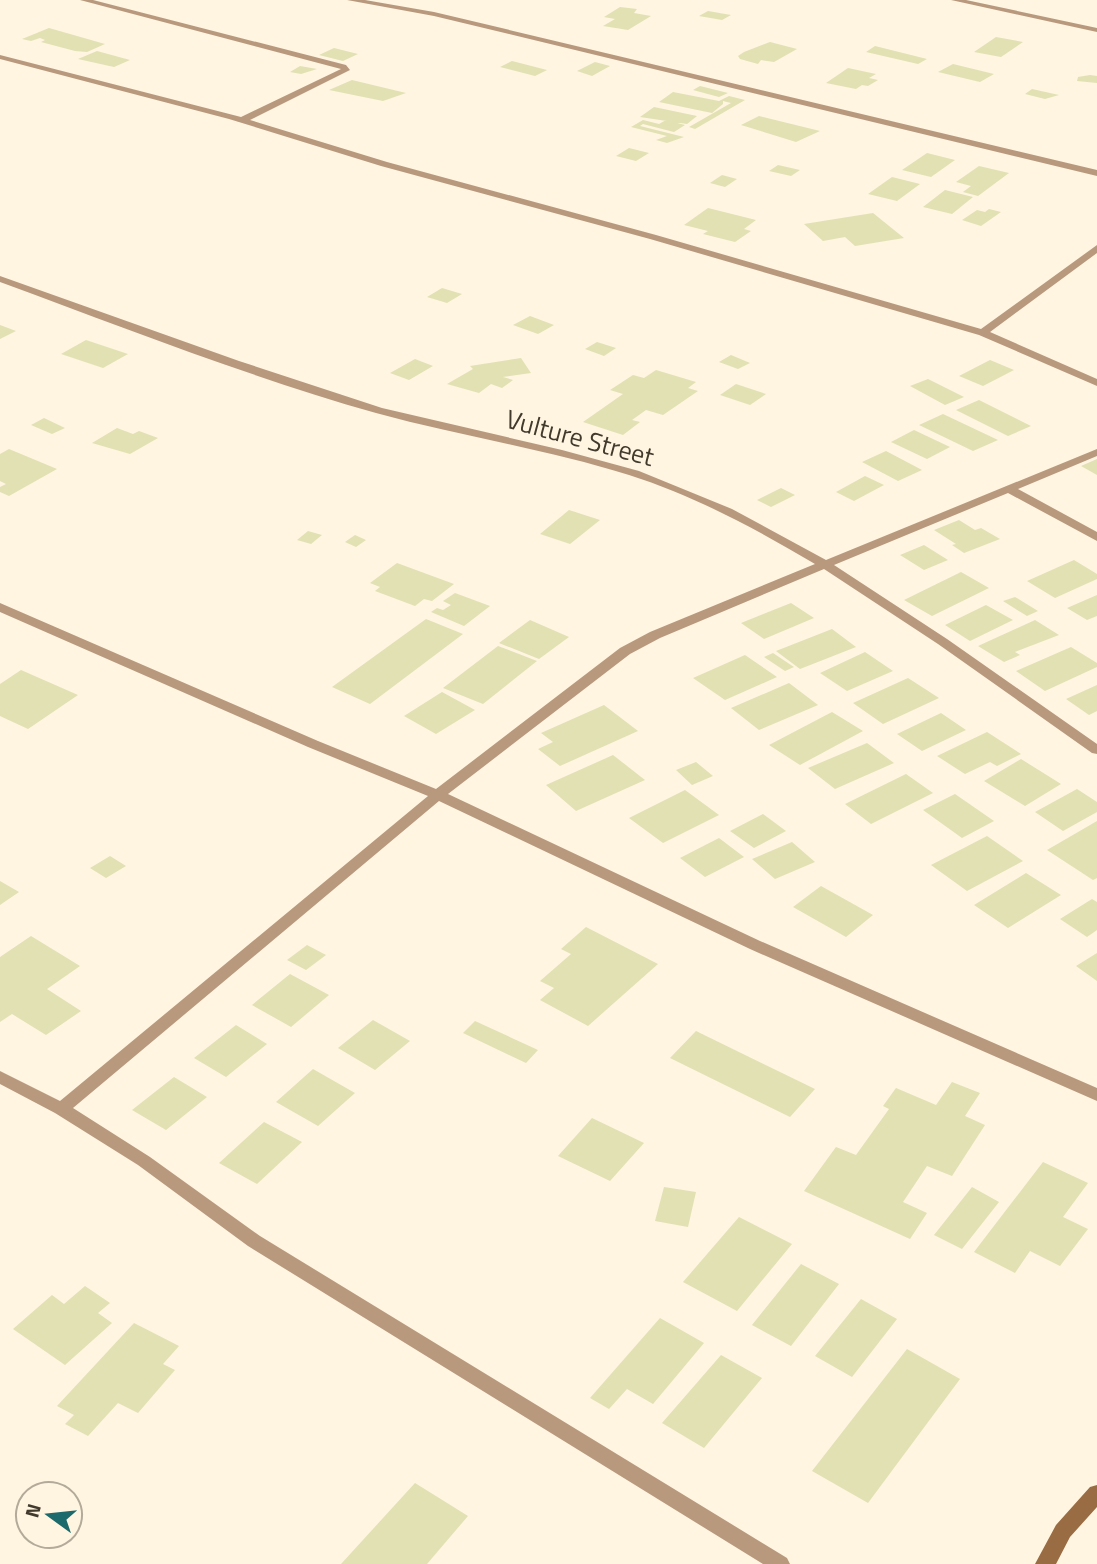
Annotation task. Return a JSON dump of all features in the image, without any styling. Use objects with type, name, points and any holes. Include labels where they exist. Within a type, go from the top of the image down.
[{"type":"street","points":[[84,0],[331,64],[346,71],[242,120]]},
{"type":"street","points":[[351,0],[434,14],[1097,173]]},
{"type":"street","points":[[955,0],[1097,30]]},
{"type":"street","points":[[0,57],[242,120],[384,164],[653,237],[983,333],[1097,383]]},
{"type":"street","points":[[983,333],[1097,248]]},
{"type":"street","name":"Vulture Street","points":[[0,279],[184,346],[379,410],[618,468],[670,486],[725,511],[828,565],[1097,750]]},
{"type":"street","points":[[61,1110],[438,795],[625,651],[655,635],[1097,453]]},
{"type":"street","points":[[1009,489],[1097,537]]},
{"type":"street","points":[[0,607],[313,744],[438,795],[755,945],[1097,1095]]},
{"type":"street","points":[[0,1077],[61,1110],[144,1161],[254,1241],[780,1564]]},
{"type":"street","points":[[1045,1564],[1063,1531],[1097,1493]]},
{"type":"building","points":[[620,7],[637,9],[634,13],[651,16],[628,30],[603,26],[615,19],[604,17]]},
{"type":"building","points":[[708,11],[731,15],[722,20],[699,16]]},
{"type":"building","points":[[49,28],[105,44],[87,52],[41,42],[45,40],[40,38],[31,41],[22,39]]},
{"type":"building","points":[[996,37],[1023,42],[1001,57],[974,52]]},
{"type":"building","points":[[770,42],[797,49],[774,62],[761,60],[758,64],[738,56],[744,52]]},
{"type":"building","points":[[875,46],[927,59],[918,64],[866,52]]},
{"type":"building","points":[[334,48],[358,54],[343,61],[319,55]]},
{"type":"building","points":[[97,51],[130,60],[114,67],[78,59]]},
{"type":"building","points":[[512,61],[547,70],[535,76],[500,67]]},
{"type":"building","points":[[595,62],[610,66],[592,76],[577,71]]},
{"type":"building","points":[[953,64],[994,74],[980,82],[938,72]]},
{"type":"building","points":[[300,66],[317,69],[301,74],[290,72]]},
{"type":"building","points":[[848,68],[876,74],[869,78],[878,80],[856,89],[826,83]]},
{"type":"building","points":[[1097,76],[1097,83],[1077,81],[1078,77]]},
{"type":"building","points":[[352,80],[406,93],[383,101],[329,90]]},
{"type":"building","points":[[700,86],[728,93],[719,97],[693,90]]},
{"type":"building","points":[[1032,89],[1059,95],[1045,99],[1025,94]]},
{"type":"building","points":[[673,92],[719,101],[729,96],[745,100],[695,129],[689,127],[731,103],[723,101],[712,113],[659,102]]},
{"type":"building","points":[[654,107],[697,116],[687,124],[640,117]]},
{"type":"building","points":[[759,116],[820,131],[796,142],[741,125]]},
{"type":"building","points":[[643,120],[659,124],[666,120],[685,125],[674,132],[643,124],[640,126],[684,137],[667,143],[656,140],[667,136],[631,127]]},
{"type":"building","points":[[629,148],[649,153],[636,161],[616,156]]},
{"type":"building","points":[[927,153],[955,160],[931,177],[902,170]]},
{"type":"building","points":[[778,165],[800,170],[791,176],[769,171]]},
{"type":"building","points":[[979,166],[1009,173],[978,196],[963,192],[971,186],[956,182]]},
{"type":"building","points":[[722,175],[737,179],[725,187],[710,183]]},
{"type":"building","points":[[892,177],[920,184],[897,201],[868,194]]},
{"type":"building","points":[[945,190],[973,197],[952,214],[923,207]]},
{"type":"building","points":[[708,208],[756,220],[744,229],[751,231],[735,242],[703,234],[708,231],[684,225]]},
{"type":"building","points":[[989,209],[1001,212],[981,226],[962,220],[977,210],[985,212]]},
{"type":"building","points":[[873,213],[904,238],[855,246],[845,237],[823,241],[804,224]]},
{"type":"building","points":[[442,288],[462,294],[447,303],[427,297]]},
{"type":"building","points":[[530,316],[554,325],[538,334],[513,325]]},
{"type":"building","points":[[0,325],[16,331],[0,339]]},
{"type":"building","points":[[86,340],[128,354],[103,368],[61,354]]},
{"type":"building","points":[[597,342],[616,348],[604,356],[585,349]]},
{"type":"building","points":[[731,355],[750,363],[738,369],[719,362]]},
{"type":"building","points":[[521,358],[531,373],[503,377],[513,380],[502,388],[491,384],[479,393],[447,384],[473,369],[470,366]]},
{"type":"building","points":[[415,359],[433,366],[409,380],[390,373]]},
{"type":"building","points":[[990,360],[1014,370],[983,386],[959,376]]},
{"type":"building","points":[[656,370],[696,382],[688,388],[698,391],[663,415],[646,410],[632,420],[640,422],[623,435],[583,422],[623,394],[610,390],[633,375],[644,378]]},
{"type":"building","points":[[928,379],[964,397],[945,405],[910,386]]},
{"type":"building","points":[[736,384],[766,394],[750,405],[720,395]]},
{"type":"building","points":[[979,400],[1031,426],[1008,436],[956,410]]},
{"type":"building","points":[[943,414],[998,440],[973,451],[919,425]]},
{"type":"building","points":[[44,418],[65,428],[52,434],[31,425]]},
{"type":"building","points":[[117,428],[133,434],[139,431],[158,438],[130,454],[92,443]]},
{"type":"building","points":[[914,430],[950,447],[927,459],[891,442]]},
{"type":"building","points":[[9,449],[57,469],[9,496],[0,492],[0,487],[6,484],[0,481],[0,454]]},
{"type":"building","points":[[886,451],[922,470],[898,481],[862,462]]},
{"type":"building","points":[[1097,459],[1097,475],[1081,466]]},
{"type":"building","points":[[865,476],[884,485],[854,501],[836,492]]},
{"type":"building","points":[[781,488],[795,495],[771,507],[757,500]]},
{"type":"building","points":[[569,510],[600,520],[570,544],[540,534]]},
{"type":"building","points":[[959,520],[975,530],[981,528],[1000,539],[964,553],[952,545],[956,544],[934,530]]},
{"type":"building","points":[[308,531],[322,535],[311,544],[297,540]]},
{"type":"building","points":[[355,535],[366,540],[356,547],[345,542]]},
{"type":"building","points":[[924,545],[948,560],[924,570],[900,555]]},
{"type":"building","points":[[1074,560],[1097,574],[1097,579],[1055,598],[1027,581]]},
{"type":"building","points":[[397,563],[454,584],[432,601],[424,599],[415,606],[375,591],[380,587],[370,583]]},
{"type":"building","points":[[961,572],[989,588],[932,616],[904,600]]},
{"type":"building","points":[[455,593],[490,606],[464,626],[431,612],[451,605],[443,601]]},
{"type":"building","points":[[1097,595],[1097,616],[1087,620],[1067,608]]},
{"type":"building","points":[[1015,597],[1038,611],[1027,616],[1003,601]]},
{"type":"building","points":[[791,603],[814,618],[764,639],[741,623]]},
{"type":"building","points":[[986,605],[1013,620],[970,641],[945,625]]},
{"type":"building","points":[[426,619],[463,634],[370,704],[332,687]]},
{"type":"building","points":[[530,620],[569,637],[539,659],[499,643]]},
{"type":"building","points":[[1035,620],[1059,635],[1015,652],[1020,655],[1004,662],[978,646]]},
{"type":"building","points":[[832,629],[856,647],[800,669],[776,651]]},
{"type":"building","points":[[498,646],[537,661],[483,704],[443,688]]},
{"type":"building","points":[[1071,647],[1097,663],[1097,667],[1045,691],[1016,671]]},
{"type":"building","points":[[865,652],[893,671],[847,691],[820,673]]},
{"type":"building","points":[[773,653],[794,667],[785,671],[764,657]]},
{"type":"building","points":[[745,655],[777,677],[725,700],[693,678]]},
{"type":"building","points":[[21,670],[78,695],[28,729],[0,716],[0,684]]},
{"type":"building","points":[[908,678],[939,698],[883,724],[853,703]]},
{"type":"building","points":[[789,683],[818,705],[759,730],[731,708]]},
{"type":"building","points":[[1097,685],[1097,711],[1089,715],[1066,699]]},
{"type":"building","points":[[442,692],[475,710],[436,734],[404,716]]},
{"type":"building","points":[[604,705],[638,731],[560,766],[538,749],[553,742],[541,733]]},
{"type":"building","points":[[832,712],[863,731],[800,765],[769,745]]},
{"type":"building","points":[[941,713],[966,730],[922,751],[897,734]]},
{"type":"building","points":[[987,732],[1021,754],[997,766],[990,762],[965,774],[937,756]]},
{"type":"building","points":[[867,743],[894,763],[835,789],[808,768]]},
{"type":"building","points":[[613,755],[645,780],[576,811],[546,785]]},
{"type":"building","points":[[1021,759],[1061,784],[1025,806],[984,781]]},
{"type":"building","points":[[696,762],[713,776],[692,785],[676,770]]},
{"type":"building","points":[[906,774],[933,793],[871,824],[845,804]]},
{"type":"building","points":[[1077,789],[1097,802],[1097,812],[1063,831],[1035,812]]},
{"type":"building","points":[[685,790],[719,815],[663,843],[629,818]]},
{"type":"building","points":[[955,794],[994,821],[962,838],[923,810]]},
{"type":"building","points":[[763,814],[786,831],[754,848],[730,831]]},
{"type":"building","points":[[1097,821],[1097,878],[1093,880],[1047,850]]},
{"type":"building","points":[[987,836],[1023,861],[967,891],[931,865]]},
{"type":"building","points":[[719,838],[744,857],[705,877],[680,858]]},
{"type":"building","points":[[792,842],[815,862],[775,879],[752,859]]},
{"type":"building","points":[[110,856],[126,866],[106,878],[90,868]]},
{"type":"building","points":[[1026,873],[1061,895],[1008,928],[974,905]]},
{"type":"building","points":[[0,881],[19,892],[0,905]]},
{"type":"building","points":[[821,886],[873,915],[846,937],[793,907]]},
{"type":"building","points":[[1092,899],[1097,902],[1097,930],[1087,937],[1060,919]]},
{"type":"building","points":[[586,927],[658,964],[588,1026],[540,1000],[554,988],[540,981],[571,954],[561,949]]},
{"type":"building","points":[[31,936],[80,966],[47,989],[81,1011],[46,1035],[12,1014],[0,1022],[0,957]]},
{"type":"building","points":[[307,945],[326,955],[306,970],[287,960]]},
{"type":"building","points":[[1097,953],[1097,981],[1076,966]]},
{"type":"building","points":[[290,974],[329,995],[291,1027],[252,1005]]},
{"type":"building","points":[[373,1020],[410,1041],[375,1070],[338,1048]]},
{"type":"building","points":[[475,1021],[538,1050],[526,1063],[463,1033]]},
{"type":"building","points":[[236,1025],[267,1044],[226,1077],[194,1058]]},
{"type":"building","points":[[696,1031],[815,1089],[790,1117],[670,1058]]},
{"type":"building","points":[[313,1069],[355,1093],[318,1126],[276,1102]]},
{"type":"building","points":[[174,1077],[207,1097],[166,1130],[132,1110]]},
{"type":"building","points":[[952,1082],[980,1093],[965,1116],[985,1125],[952,1176],[927,1166],[903,1202],[927,1213],[910,1239],[804,1191],[836,1147],[856,1155],[889,1109],[883,1106],[896,1088],[936,1105]]},
{"type":"building","points":[[592,1118],[644,1143],[610,1181],[558,1156]]},
{"type":"building","points":[[264,1122],[302,1142],[257,1184],[219,1163]]},
{"type":"building","points":[[1043,1162],[1088,1183],[1063,1217],[1088,1229],[1060,1266],[1030,1251],[1015,1273],[974,1252]]},
{"type":"building","points":[[664,1187],[696,1192],[688,1227],[655,1221]]},
{"type":"building","points":[[972,1187],[999,1202],[962,1249],[934,1235]]},
{"type":"building","points":[[739,1217],[792,1244],[737,1311],[683,1282]]},
{"type":"building","points":[[801,1264],[839,1284],[791,1346],[752,1325]]},
{"type":"building","points":[[85,1286],[110,1303],[98,1313],[112,1323],[65,1365],[13,1329],[52,1295],[64,1304]]},
{"type":"building","points":[[861,1299],[897,1319],[852,1377],[815,1356]]},
{"type":"building","points":[[660,1318],[704,1343],[653,1404],[627,1389],[609,1409],[590,1398]]},
{"type":"building","points":[[134,1323],[179,1346],[163,1364],[175,1370],[138,1413],[118,1403],[88,1436],[65,1424],[74,1415],[57,1406]]},
{"type":"building","points":[[907,1349],[960,1379],[868,1503],[812,1471]]},
{"type":"building","points":[[721,1355],[762,1378],[704,1448],[662,1423]]},
{"type":"building","points":[[415,1483],[468,1516],[427,1564],[341,1564]]}]
